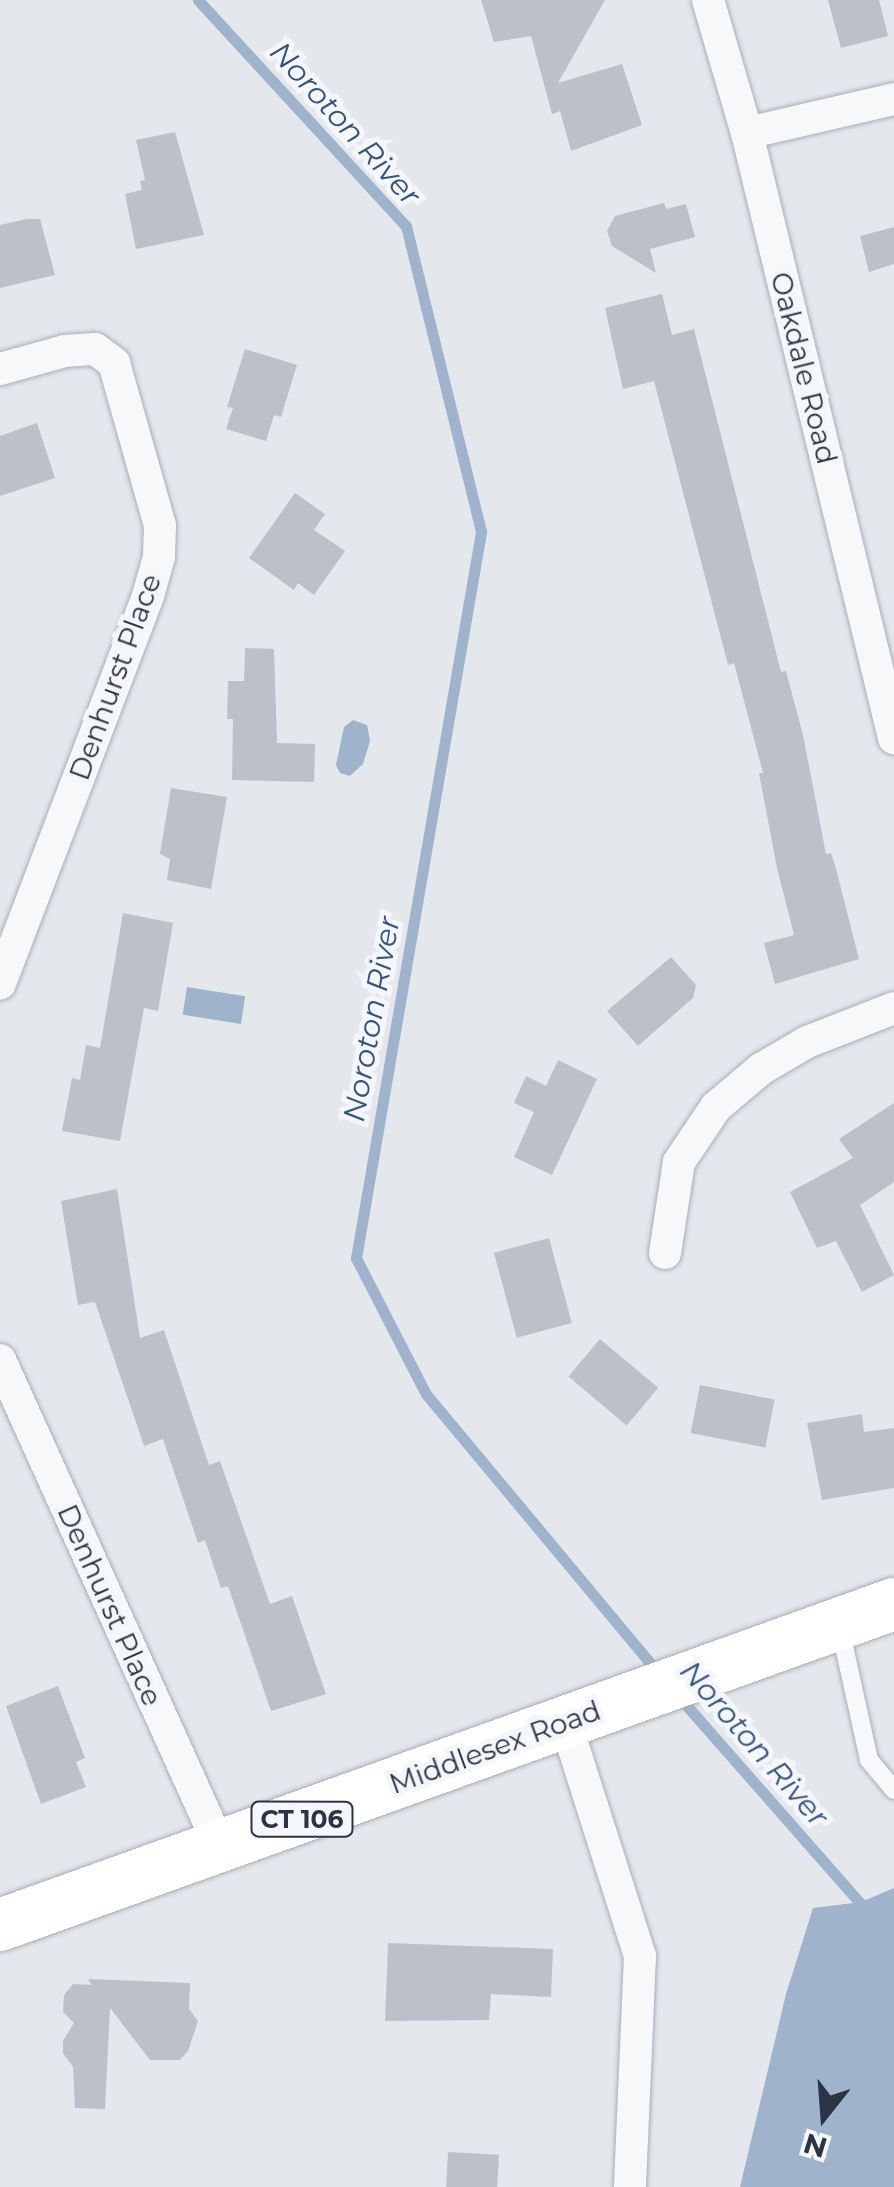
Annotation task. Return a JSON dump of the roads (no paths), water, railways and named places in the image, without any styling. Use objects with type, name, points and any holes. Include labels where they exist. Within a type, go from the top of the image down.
[{"type":"main road","name":"CT 106","points":[[817,1632],[894,1604]]},
{"type":"main road","name":"Middlesex Road","points":[[0,1925],[221,1849],[583,1714],[817,1632]]},
{"type":"street","name":"Oakdale Road","points":[[708,0],[747,134],[894,738]]},
{"type":"street","points":[[747,134],[894,99]]},
{"type":"street","name":"Denhurst Place","points":[[0,369],[65,351],[95,349],[114,363],[160,526],[159,557],[0,984]]},
{"type":"street","points":[[664,1253],[679,1162],[716,1108],[761,1069],[806,1042],[894,1008]]},
{"type":"street","name":"Denhurst Place","points":[[0,1360],[221,1849]]},
{"type":"street","points":[[583,1714],[640,1956],[630,2187]]},
{"type":"lane","points":[[817,1632],[869,1760],[894,1790]]},
{"type":"water","points":[[353,720],[367,725],[370,741],[363,764],[350,776],[340,773],[336,765],[344,727]]},
{"type":"water","points":[[187,987],[245,996],[241,1024],[183,1015]]},
{"type":"water","points":[[894,1888],[894,2187],[740,2187],[786,1994],[813,1908],[861,1902]]},
{"type":"waterway","name":"Noroton River","points":[[198,0],[406,226],[481,532],[356,1258],[426,1394],[660,1675]]},
{"type":"waterway","name":"Noroton River","points":[[679,1697],[868,1912]]}]
